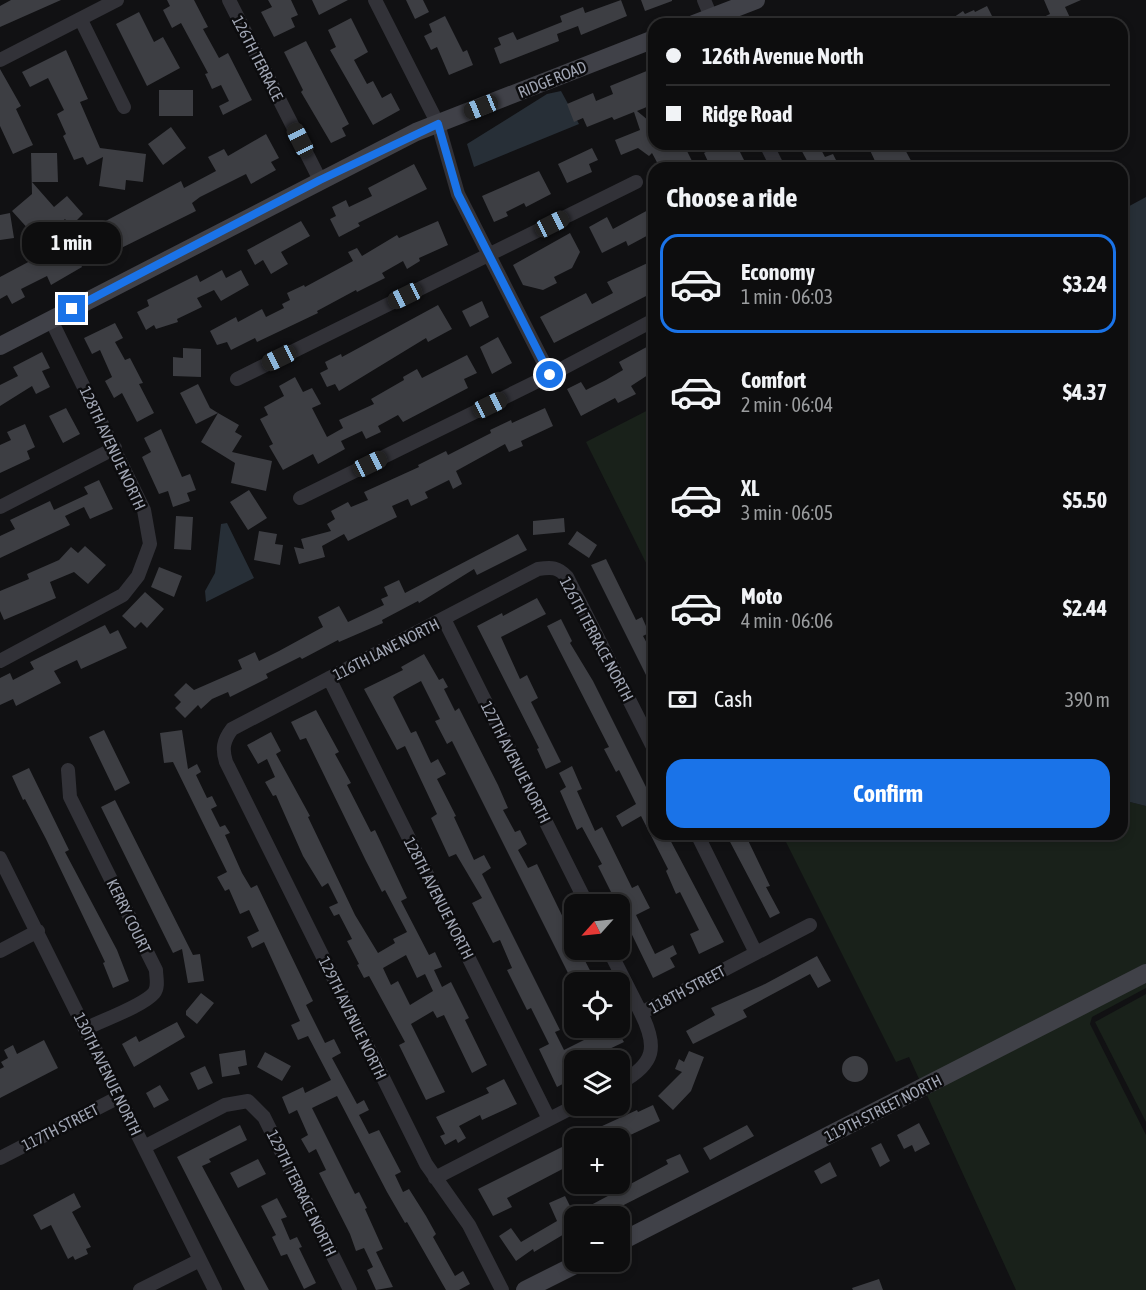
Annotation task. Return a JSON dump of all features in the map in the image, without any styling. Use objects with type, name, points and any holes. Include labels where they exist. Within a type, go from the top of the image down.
[{"type":"street","points":[[0,60],[117,0]]},
{"type":"street","name":"126TH TERRACE","points":[[229,0],[320,180]]},
{"type":"street","points":[[375,0],[438,124],[458,194],[550,375]]},
{"type":"street","points":[[705,0],[712,18]]},
{"type":"street","points":[[719,18],[756,0]]},
{"type":"street","points":[[81,20],[124,107]]},
{"type":"street","name":"RIDGE ROAD","points":[[0,346],[320,180],[438,124],[648,41]]},
{"type":"street","points":[[237,379],[636,182]]},
{"type":"street","name":"128TH AVENUE NORTH","points":[[0,661],[123,595],[138,576],[150,544],[144,510],[51,320]]},
{"type":"street","points":[[300,498],[550,375],[648,323]]},
{"type":"street","points":[[0,507],[115,448]]},
{"type":"street","name":"116TH LANE NORTH","points":[[225,738],[232,729],[329,678],[538,569],[551,567]]},
{"type":"street","name":"126TH TERRACE NORTH","points":[[551,567],[560,570],[567,577],[648,737]]},
{"type":"street","name":"127TH AVENUE NORTH","points":[[444,619],[582,894]]},
{"type":"street","name":"128TH AVENUE NORTH","points":[[329,678],[549,1119]]},
{"type":"street","name":"129TH AVENUE NORTH","points":[[225,738],[223,750],[226,762],[435,1178],[469,1226],[502,1290]]},
{"type":"street","name":"KERRY COURT","points":[[68,770],[70,797],[156,970],[157,984],[154,992],[145,999],[87,1028]]},
{"type":"street","points":[[700,840],[756,952]]},
{"type":"street","name":"130TH AVENUE NORTH","points":[[0,858],[87,1028],[215,1290]]},
{"type":"street","name":"118TH STREET","points":[[630,1076],[644,1065],[650,1055],[653,1042],[641,1013],[810,926]]},
{"type":"street","points":[[0,951],[38,931]]},
{"type":"street","points":[[614,960],[641,1013]]},
{"type":"street","name":"119TH STREET NORTH","points":[[630,1237],[1146,972]]},
{"type":"street","name":"117TH STREET","points":[[0,1158],[119,1097]]},
{"type":"street","name":"129TH TERRACE NORTH","points":[[144,1147],[225,1105],[248,1101],[264,1118],[350,1290]]},
{"type":"street","points":[[435,1178],[564,1112]]},
{"type":"street","points":[[140,1290],[200,1260]]},
{"type":"street","points":[[525,1290],[564,1270]]},
{"type":"shaded area","points":[[561,91],[579,124],[474,167],[467,144],[547,94]]},
{"type":"shaded area","points":[[1146,197],[1146,806],[1128,802],[1128,207]]},
{"type":"shaded area","points":[[648,410],[648,567],[586,442]]},
{"type":"shaded area","points":[[227,523],[254,578],[206,602],[205,591],[215,573],[221,524]]},
{"type":"shaded area","points":[[1128,802],[1146,806],[1146,966],[920,1081],[909,1057],[896,1062],[785,840],[1128,840]]},
{"type":"shaded area","points":[[1146,979],[1146,988],[1092,1017],[1090,1024],[1146,1135],[1146,1290],[1016,1290],[926,1093]]},
{"type":"shaded area","points":[[1146,994],[1146,1122],[1095,1022]]},
{"type":"building","points":[[11,0],[61,0],[0,27],[0,6]]},
{"type":"building","points":[[167,0],[194,0],[208,27],[203,29],[219,58],[228,53],[252,100],[223,115],[219,106],[229,101],[221,85],[212,89],[205,74],[208,73],[181,23],[172,28],[163,10],[170,6]]},
{"type":"building","points":[[268,0],[291,0],[298,15],[291,18],[295,27],[274,37],[261,12],[272,7]]},
{"type":"building","points":[[312,0],[348,0],[319,15]]},
{"type":"building","points":[[406,0],[423,0],[429,12],[415,19]]},
{"type":"building","points":[[621,0],[627,16],[581,35],[578,26],[557,34],[559,41],[500,64],[494,48],[501,45],[498,38],[513,32],[517,40],[562,22],[560,16],[583,7],[585,13]]},
{"type":"building","points":[[641,0],[672,0],[672,1],[645,11]]},
{"type":"building","points":[[1044,0],[1081,0],[1065,7],[1070,18],[1042,18],[1050,14]]},
{"type":"building","points":[[987,6],[993,18],[953,18],[963,11],[965,14],[974,10],[975,12]]},
{"type":"building","points":[[139,12],[154,42],[163,37],[180,68],[147,86],[116,24]]},
{"type":"building","points":[[445,16],[463,52],[467,50],[473,65],[449,75],[437,47],[431,50],[424,36],[432,32],[429,24]]},
{"type":"building","points":[[351,18],[368,52],[354,60],[367,84],[373,81],[382,98],[391,93],[400,110],[373,125],[330,50],[336,47],[328,30]]},
{"type":"building","points":[[306,41],[349,124],[342,128],[346,136],[331,143],[301,92],[303,90],[284,52]]},
{"type":"building","points":[[66,50],[88,99],[80,102],[100,148],[146,154],[143,182],[126,180],[125,190],[99,186],[103,157],[87,165],[83,157],[74,160],[63,136],[66,134],[57,114],[64,110],[48,78],[30,87],[22,72]]},
{"type":"building","points":[[0,69],[21,106],[16,109],[33,145],[13,154],[0,126]]},
{"type":"building","points":[[648,70],[648,106],[637,111],[648,120],[648,150],[686,150],[692,161],[657,162],[652,153],[649,156],[638,148],[621,155],[615,140],[640,130],[634,112],[614,120],[612,117],[587,127],[583,118],[574,122],[567,104],[593,93],[596,101],[613,94],[610,86]]},
{"type":"building","points":[[159,90],[193,90],[193,116],[159,116]]},
{"type":"building","points":[[171,127],[186,148],[163,165],[148,144]]},
{"type":"building","points":[[266,134],[279,158],[271,162],[276,170],[251,184],[246,174],[200,197],[192,203],[196,211],[103,257],[99,249],[78,258],[82,267],[51,285],[47,276],[21,289],[25,297],[12,304],[7,295],[0,299],[0,277],[181,181],[184,188],[216,171],[208,157],[224,149],[228,156]]},
{"type":"building","points":[[592,148],[598,160],[589,164],[592,172],[567,183],[558,164]]},
{"type":"building","points":[[709,150],[739,150],[745,162],[708,162],[704,153]]},
{"type":"building","points":[[801,150],[821,150],[825,157],[833,154],[837,162],[808,162]]},
{"type":"building","points":[[870,150],[905,150],[912,162],[873,162],[875,161]]},
{"type":"building","points":[[31,153],[57,153],[58,182],[32,182],[54,207],[67,196],[83,214],[71,226],[65,219],[40,242],[12,211],[32,194]]},
{"type":"building","points":[[414,164],[427,189],[358,223],[360,226],[339,237],[330,219],[336,216],[332,207],[346,200],[349,207],[372,196],[368,188]]},
{"type":"building","points":[[539,171],[551,194],[526,207],[524,203],[506,212],[508,216],[494,222],[482,196]]},
{"type":"building","points":[[648,210],[648,235],[628,246],[626,241],[602,253],[589,227],[607,217],[613,229]]},
{"type":"building","points":[[10,213],[14,238],[0,240],[0,215]]},
{"type":"building","points":[[301,221],[310,236],[281,252],[288,264],[271,274],[263,260],[255,265],[247,250]]},
{"type":"building","points":[[438,221],[448,245],[419,258],[420,261],[407,269],[403,261],[382,273],[385,278],[357,292],[356,290],[317,311],[318,313],[257,342],[255,338],[231,350],[227,342],[217,345],[210,331],[236,317],[238,322],[262,309],[266,317],[284,308],[282,304],[290,300],[287,293],[304,285],[305,287],[353,261],[348,252],[357,248],[362,256],[397,235],[399,238]]},
{"type":"building","points":[[570,233],[580,252],[572,268],[554,277],[557,283],[543,290],[523,285],[513,265]]},
{"type":"building","points":[[648,263],[648,295],[554,343],[540,317],[586,293],[592,304],[613,293],[607,282]]},
{"type":"building","points":[[222,270],[226,278],[241,270],[249,285],[221,301],[214,290],[197,298],[202,307],[177,319],[178,322],[156,329],[154,325],[146,330],[137,312],[149,306],[147,300],[197,275],[200,282]]},
{"type":"building","points":[[482,301],[489,317],[470,327],[462,311]]},
{"type":"building","points":[[438,305],[452,329],[428,342],[426,338],[339,391],[335,384],[327,387],[320,373],[328,369],[325,362],[341,354],[342,357]]},
{"type":"building","points":[[115,323],[123,338],[115,342],[125,360],[130,358],[143,383],[139,384],[154,413],[137,422],[122,393],[114,398],[105,381],[112,377],[100,350],[92,354],[84,338]]},
{"type":"building","points":[[498,337],[512,363],[492,374],[480,347]]},
{"type":"building","points":[[648,346],[648,375],[631,386],[636,394],[618,403],[615,398],[581,416],[567,389],[581,382],[586,390],[606,380],[623,370],[619,362]]},
{"type":"building","points":[[183,348],[201,349],[201,377],[173,376],[173,357],[183,358]]},
{"type":"building","points":[[42,352],[50,368],[42,371],[50,387],[36,394],[32,386],[0,406],[0,385],[18,376],[13,367]]},
{"type":"building","points":[[467,355],[477,373],[464,379],[468,388],[403,422],[398,415],[378,426],[381,432],[366,439],[362,431],[341,441],[345,449],[318,464],[313,454],[283,470],[269,446],[273,444],[260,419],[268,415],[264,407],[284,396],[279,386],[295,377],[303,392],[312,388],[321,404],[312,408],[327,437],[343,428],[339,420],[374,404],[371,399],[404,380],[403,377],[417,369],[422,378]]},
{"type":"building","points":[[198,384],[210,408],[218,413],[196,424],[180,393]]},
{"type":"building","points":[[66,408],[80,434],[63,443],[49,416]]},
{"type":"building","points":[[545,408],[553,426],[521,441],[523,446],[509,452],[505,444],[456,471],[462,484],[453,489],[449,480],[425,492],[428,498],[411,506],[408,499],[392,506],[397,517],[348,541],[344,534],[322,546],[325,557],[299,564],[294,547],[304,549],[301,539],[331,531],[327,524],[335,519],[331,511],[348,502],[351,507],[368,500],[364,492],[419,467],[418,465],[446,451],[448,455],[511,420],[512,423]]},
{"type":"building","points":[[218,413],[239,425],[235,432],[242,436],[232,452],[272,461],[266,491],[231,483],[235,463],[201,442]]},
{"type":"building","points":[[25,424],[35,447],[27,451],[30,459],[0,473],[0,445],[11,440],[7,432]]},
{"type":"building","points":[[161,429],[182,477],[190,474],[196,490],[187,493],[190,501],[173,507],[168,491],[159,494],[142,457],[151,452],[144,438]]},
{"type":"building","points":[[99,480],[113,509],[90,519],[84,507],[65,516],[70,525],[0,558],[0,536],[15,529],[10,520],[50,501],[54,510],[88,494],[84,487]]},
{"type":"building","points":[[249,490],[267,518],[248,530],[230,502]]},
{"type":"building","points":[[176,516],[193,517],[191,550],[174,549]]},
{"type":"building","points":[[564,518],[565,532],[533,535],[533,521]]},
{"type":"building","points":[[259,531],[277,534],[275,544],[283,545],[280,565],[254,560]]},
{"type":"building","points":[[577,531],[597,545],[589,558],[568,544]]},
{"type":"building","points":[[518,534],[527,550],[477,575],[474,569],[419,603],[418,601],[382,620],[383,623],[339,642],[338,640],[302,659],[300,657],[266,674],[268,678],[230,697],[228,692],[212,699],[201,709],[198,705],[185,718],[175,708],[181,702],[174,695],[186,683],[194,690],[242,669],[238,660],[255,652],[259,661],[279,651],[323,627],[318,617],[339,606],[348,622],[384,605],[381,599],[388,596],[384,587],[399,580],[405,593]]},
{"type":"building","points":[[85,546],[106,565],[88,584],[74,572],[50,582],[56,598],[4,620],[0,611],[0,591],[29,579],[27,574],[59,560],[71,547],[78,553]]},
{"type":"building","points":[[606,559],[636,620],[642,617],[648,631],[648,634],[643,636],[648,645],[648,679],[591,565]]},
{"type":"building","points":[[159,567],[182,576],[174,597],[151,587]]},
{"type":"building","points":[[145,592],[164,609],[147,628],[141,622],[135,628],[122,616]]},
{"type":"building","points":[[537,598],[546,614],[501,637],[520,679],[527,675],[538,698],[531,702],[561,762],[546,769],[537,749],[539,748],[477,626],[502,613],[503,616]]},
{"type":"building","points":[[561,619],[572,641],[570,643],[593,681],[648,791],[648,830],[641,816],[622,827],[616,816],[636,804],[619,770],[616,772],[604,749],[609,747],[547,626]]},
{"type":"building","points":[[105,625],[110,634],[118,630],[127,648],[81,669],[77,660],[54,671],[61,683],[16,706],[13,699],[0,705],[0,678],[10,673],[13,680],[34,669],[30,662]]},
{"type":"building","points":[[424,654],[439,680],[443,678],[448,687],[444,689],[455,711],[459,708],[498,785],[508,808],[503,810],[515,832],[520,830],[527,844],[518,850],[528,868],[537,864],[564,919],[564,960],[585,960],[591,972],[568,972],[452,741],[447,744],[435,721],[440,719],[421,681],[397,694],[393,697],[411,733],[416,731],[431,763],[438,759],[446,774],[437,779],[456,816],[454,817],[474,860],[484,855],[491,868],[482,874],[560,1030],[555,1032],[564,1050],[564,1083],[557,1087],[539,1049],[549,1044],[531,1008],[527,1010],[507,970],[512,968],[500,940],[493,943],[472,903],[482,898],[456,854],[449,857],[431,818],[437,814],[405,746],[397,750],[364,689],[403,670],[401,667]]},
{"type":"building","points":[[316,710],[339,752],[335,754],[351,783],[347,785],[371,832],[375,830],[407,898],[401,901],[429,955],[435,952],[442,967],[434,970],[442,987],[451,982],[469,1018],[465,1020],[487,1065],[472,1073],[444,1015],[437,1018],[433,1011],[411,1024],[445,1092],[426,1100],[399,1045],[405,1042],[369,976],[364,978],[357,965],[359,964],[347,941],[352,939],[339,914],[334,916],[329,907],[338,903],[328,883],[322,887],[303,856],[276,795],[273,796],[265,782],[275,777],[267,759],[258,764],[247,745],[271,732],[281,751],[276,754],[310,816],[308,817],[355,915],[378,953],[395,943],[393,939],[407,932],[385,890],[382,892],[306,738],[300,740],[291,722]],"holes":[[[406,955],[417,978],[425,974],[433,991],[410,1005],[398,981],[391,985],[383,968]]]},
{"type":"building","points":[[104,730],[130,783],[115,791],[89,737]]},
{"type":"building","points":[[182,730],[188,769],[197,764],[201,772],[196,775],[207,798],[212,796],[217,806],[211,809],[220,827],[225,825],[230,833],[225,835],[242,873],[251,888],[257,885],[313,1001],[306,1005],[325,1043],[334,1039],[341,1053],[332,1058],[357,1104],[364,1100],[369,1110],[359,1115],[369,1134],[379,1130],[401,1172],[395,1175],[403,1192],[409,1189],[426,1216],[436,1234],[433,1237],[455,1276],[463,1271],[470,1284],[459,1290],[446,1290],[387,1192],[337,1096],[312,1108],[355,1194],[359,1192],[367,1208],[365,1209],[383,1249],[376,1252],[393,1287],[376,1290],[367,1270],[373,1267],[364,1248],[356,1251],[350,1234],[319,1173],[326,1170],[316,1149],[309,1153],[301,1139],[308,1135],[297,1110],[289,1114],[282,1097],[303,1087],[305,1093],[331,1080],[308,1036],[298,1040],[291,1025],[300,1021],[264,942],[252,948],[247,937],[259,931],[249,910],[240,914],[229,889],[225,891],[217,877],[227,872],[173,762],[164,763],[160,733]]},
{"type":"building","points":[[572,766],[582,789],[577,791],[595,831],[602,827],[632,888],[638,885],[650,908],[636,915],[655,954],[673,945],[677,954],[670,958],[675,967],[653,978],[630,931],[630,894],[612,894],[598,866],[602,864],[582,827],[577,830],[560,791],[566,787],[559,773]]},
{"type":"building","points":[[29,768],[69,850],[65,852],[117,950],[129,981],[113,988],[103,963],[105,962],[46,839],[12,776]]},
{"type":"building","points":[[115,800],[193,955],[200,954],[204,981],[188,983],[182,949],[173,953],[101,807]]},
{"type":"building","points":[[653,840],[670,840],[724,942],[699,954],[690,934],[699,930],[680,892],[676,894],[666,871],[668,869]]},
{"type":"building","points":[[729,840],[748,840],[770,886],[766,887],[780,913],[770,918]]},
{"type":"building","points":[[817,956],[831,981],[818,988],[810,974],[743,1010],[747,1017],[693,1044],[686,1031],[715,1015],[711,1008],[765,984]]},
{"type":"building","points":[[201,993],[214,1003],[197,1024],[186,1015],[186,1011]]},
{"type":"building","points":[[177,1022],[185,1037],[134,1067],[122,1044],[136,1036],[139,1042]]},
{"type":"building","points":[[588,1038],[622,1038],[624,1042],[607,1050],[564,1050]]},
{"type":"building","points":[[44,1040],[58,1068],[0,1098],[0,1069],[4,1067],[1,1062],[8,1058],[4,1050],[13,1045],[17,1054]]},
{"type":"building","points":[[245,1050],[247,1065],[238,1067],[240,1074],[222,1077],[219,1054]]},
{"type":"building","points":[[689,1051],[704,1057],[691,1091],[673,1110],[658,1096],[682,1072],[675,1069],[679,1059],[684,1062]]},
{"type":"building","points":[[265,1052],[291,1066],[282,1081],[257,1067]]},
{"type":"building","points":[[855,1056],[864,1060],[868,1069],[864,1078],[855,1082],[846,1078],[842,1069],[846,1060]]},
{"type":"building","points":[[205,1066],[213,1083],[198,1090],[190,1073]]},
{"type":"building","points":[[504,1079],[517,1104],[482,1120],[480,1115],[459,1126],[466,1138],[458,1143],[456,1139],[445,1145],[440,1136],[445,1134],[436,1117],[489,1093],[486,1088]]},
{"type":"building","points":[[160,1085],[169,1100],[154,1108],[146,1093]]},
{"type":"building","points":[[653,1105],[660,1121],[630,1135],[630,1128],[598,1128],[624,1116],[630,1116],[630,1113],[637,1110],[638,1112]]},
{"type":"building","points":[[919,1123],[930,1144],[915,1152],[912,1145],[904,1149],[897,1135]]},
{"type":"building","points":[[240,1125],[247,1140],[209,1159],[211,1162],[202,1166],[269,1290],[245,1290],[177,1157]]},
{"type":"building","points":[[747,1125],[754,1136],[710,1160],[703,1148]]},
{"type":"building","points":[[881,1143],[890,1161],[880,1167],[871,1148]]},
{"type":"building","points":[[564,1146],[564,1168],[507,1198],[512,1207],[493,1216],[478,1189]]},
{"type":"building","points":[[680,1154],[689,1172],[622,1206],[589,1206],[612,1194],[630,1194],[630,1184],[668,1164],[666,1160]]},
{"type":"building","points":[[258,1159],[266,1174],[238,1188],[230,1173]]},
{"type":"building","points":[[830,1162],[837,1176],[821,1184],[814,1171]]},
{"type":"building","points":[[74,1193],[81,1207],[72,1212],[91,1247],[86,1249],[88,1254],[75,1260],[73,1256],[68,1259],[51,1225],[41,1230],[33,1215]]},
{"type":"building","points":[[565,1196],[570,1206],[564,1206],[564,1234],[534,1252],[533,1249],[516,1261],[499,1236],[511,1228],[521,1242],[557,1221],[549,1203]]},
{"type":"building","points":[[277,1198],[287,1217],[281,1219],[290,1240],[297,1237],[302,1247],[299,1248],[316,1283],[304,1289],[287,1254],[281,1256],[272,1237],[276,1235],[261,1206]]},
{"type":"building","points":[[879,1279],[883,1290],[853,1290],[852,1288]]},
{"type":"route","points":[[72,309],[320,180],[416,132],[438,124],[458,194],[550,375]]}]
